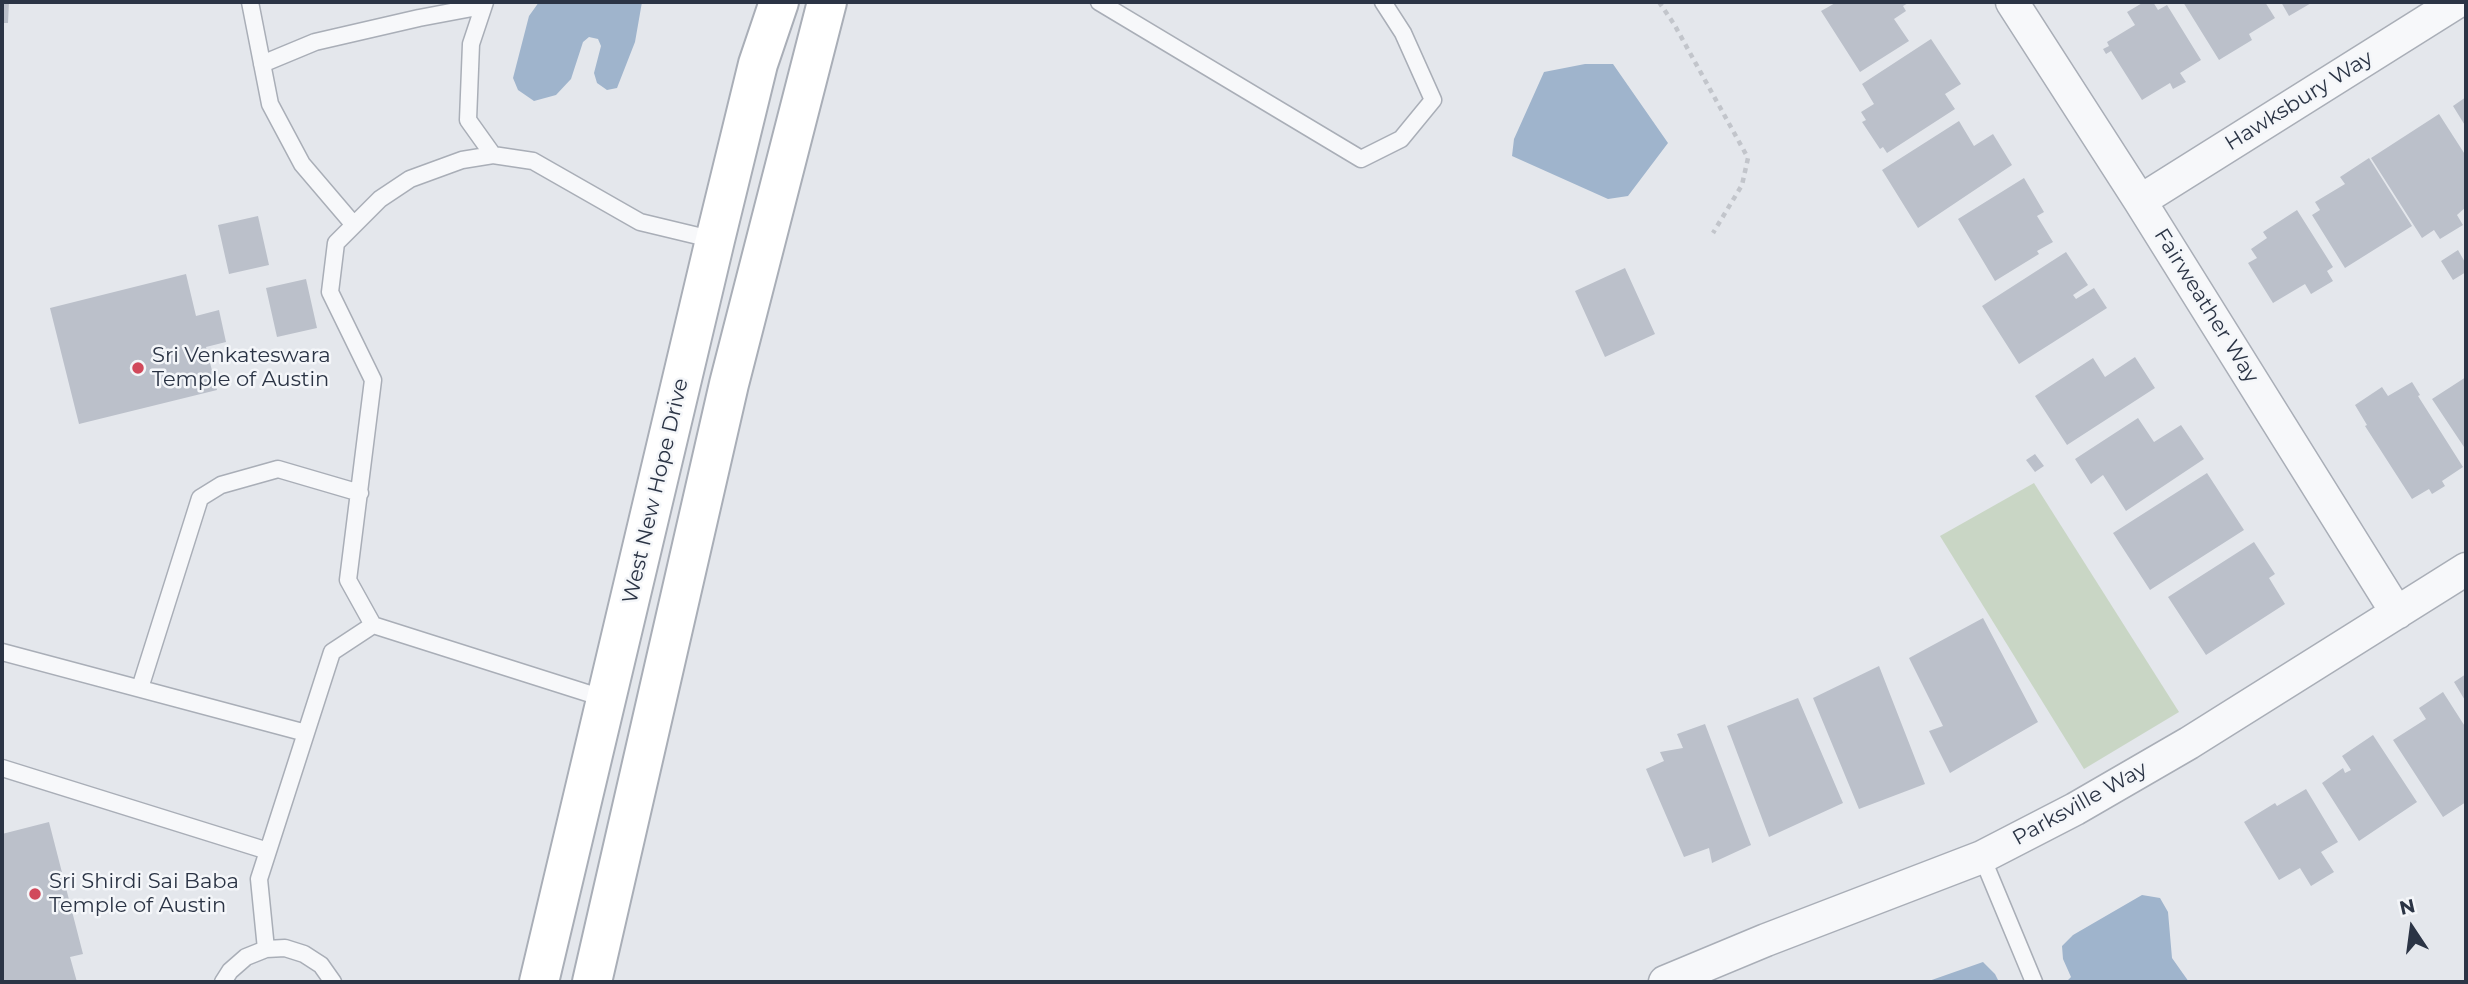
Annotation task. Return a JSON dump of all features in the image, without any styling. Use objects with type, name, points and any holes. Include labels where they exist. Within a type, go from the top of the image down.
[{"type":"main road","name":"West New Hope Drive","points":[[539,982],[758,64],[779,2]]},
{"type":"main road","points":[[592,982],[729,384],[827,2]]},
{"type":"street","name":"Fairweather Way","points":[[2012,2],[2140,201],[2397,613]]},
{"type":"street","name":"Hawksbury Way","points":[[2140,201],[2457,2]]},
{"type":"street","name":"Parksville Way","points":[[1665,982],[1982,857],[2075,809],[2189,743],[2466,569]]},
{"type":"lane","points":[[250,2],[270,104],[302,164],[354,225]]},
{"type":"lane","points":[[1099,2],[1361,159],[1401,139],[1433,100],[1403,33],[1383,2]]},
{"type":"lane","points":[[262,64],[315,42],[484,4]]},
{"type":"lane","points":[[484,4],[471,44],[468,120],[493,155]]},
{"type":"lane","points":[[606,699],[373,625],[348,580],[373,380],[330,292],[336,243],[380,199],[410,180],[462,160],[493,155],[533,162],[640,222],[715,240]]},
{"type":"lane","points":[[140,688],[200,498],[220,485],[278,469],[360,493]]},
{"type":"lane","points":[[266,949],[259,879],[332,652],[373,625]]},
{"type":"lane","points":[[2,652],[306,733]]},
{"type":"lane","points":[[2,768],[268,851]]},
{"type":"lane","points":[[1982,857],[2034,982]]},
{"type":"lane","points":[[223,982],[230,971],[246,957],[266,949],[285,948],[304,954],[321,965],[333,982]]},
{"type":"path","points":[[1659,2],[1674,24],[1748,158],[1742,185],[1713,233]]},
{"type":"green space","points":[[2034,483],[2179,712],[2084,769],[1940,536]]},
{"type":"water","points":[[539,2],[642,2],[635,42],[617,88],[607,90],[597,83],[594,73],[601,46],[598,39],[589,37],[583,42],[571,79],[556,95],[534,101],[518,90],[513,78],[529,16]]},
{"type":"water","points":[[1585,64],[1613,64],[1668,143],[1628,196],[1608,199],[1512,156],[1514,139],[1544,72]]},
{"type":"water","points":[[2142,895],[2160,898],[2168,912],[2172,958],[2189,982],[2066,982],[2071,977],[2063,959],[2062,946],[2073,935]]},
{"type":"water","points":[[1983,962],[1999,982],[1926,982]]},
{"type":"building","points":[[2,2],[9,2],[8,23],[2,23]]},
{"type":"building","points":[[1837,2],[1910,2],[1903,6],[1906,11],[1894,19],[1909,41],[1860,72],[1821,11]]},
{"type":"building","points":[[2144,2],[2153,2],[2158,10],[2167,5],[2201,60],[2180,73],[2186,82],[2173,89],[2170,83],[2142,100],[2111,51],[2106,54],[2103,49],[2109,46],[2107,42],[2135,25],[2127,12]]},
{"type":"building","points":[[2183,2],[2265,2],[2275,18],[2249,34],[2252,40],[2219,60]]},
{"type":"building","points":[[2281,2],[2313,2],[2289,16]]},
{"type":"building","points":[[1931,39],[1961,84],[1945,94],[1955,109],[1887,153],[1883,147],[1880,149],[1862,122],[1866,120],[1861,112],[1874,104],[1862,84]]},
{"type":"building","points":[[2466,97],[2466,127],[2453,106]]},
{"type":"building","points":[[2439,114],[2466,156],[2466,207],[2457,215],[2463,225],[2440,239],[2434,230],[2422,238],[2371,158]]},
{"type":"building","points":[[1959,121],[1974,146],[1993,134],[2012,165],[1918,228],[1882,170]]},
{"type":"building","points":[[2369,158],[2412,226],[2345,268],[2312,215],[2320,210],[2315,202],[2345,184],[2340,177]]},
{"type":"building","points":[[2024,178],[2044,212],[2037,216],[2053,242],[2037,251],[2039,254],[1995,281],[1958,219]]},
{"type":"building","points":[[2297,210],[2333,267],[2327,271],[2333,281],[2311,294],[2305,284],[2273,303],[2248,263],[2257,258],[2251,249],[2267,238],[2263,232]]},
{"type":"building","points":[[258,216],[269,265],[229,274],[218,225]]},
{"type":"building","points":[[2458,250],[2466,264],[2466,272],[2453,280],[2441,261]]},
{"type":"building","points":[[2066,252],[2088,285],[2073,295],[2076,299],[2094,288],[2107,308],[2019,364],[1982,306]]},
{"type":"building","points":[[1625,268],[1655,334],[1605,357],[1575,291]]},
{"type":"building","name":"Sri Venkateswara Temple of Austin","points":[[186,274],[196,316],[219,310],[226,342],[206,347],[217,390],[79,424],[50,308]]},
{"type":"building","name":"Sri Venkateswara Temple of Austin","points":[[306,279],[317,328],[277,337],[266,288]]},
{"type":"building","points":[[2135,357],[2155,388],[2067,445],[2035,396],[2093,358],[2105,377]]},
{"type":"building","points":[[2466,377],[2466,450],[2432,399]]},
{"type":"building","points":[[2412,382],[2463,467],[2442,481],[2445,486],[2432,494],[2429,489],[2412,499],[2365,426],[2367,425],[2355,405],[2382,387],[2388,396]]},
{"type":"building","points":[[2138,418],[2154,442],[2181,425],[2204,459],[2126,511],[2103,475],[2091,484],[2075,459]]},
{"type":"building","points":[[2035,454],[2044,466],[2035,472],[2026,460]]},
{"type":"building","points":[[2207,473],[2244,530],[2150,590],[2113,533]]},
{"type":"building","points":[[2254,542],[2275,574],[2269,578],[2285,604],[2206,655],[2168,597]]},
{"type":"building","points":[[1983,618],[2038,722],[1950,773],[1929,731],[1943,726],[1909,658]]},
{"type":"building","points":[[1879,666],[1925,784],[1859,809],[1813,698]]},
{"type":"building","points":[[2466,674],[2466,702],[2454,682]]},
{"type":"building","points":[[2443,692],[2466,728],[2466,802],[2443,817],[2393,740],[2426,719],[2419,708]]},
{"type":"building","points":[[1798,698],[1843,803],[1769,837],[1727,726]]},
{"type":"building","points":[[1705,724],[1751,845],[1712,863],[1709,848],[1684,857],[1646,769],[1664,761],[1660,752],[1683,748],[1677,734]]},
{"type":"building","points":[[2373,735],[2417,802],[2359,841],[2322,783],[2343,768],[2345,773],[2351,770],[2342,756]]},
{"type":"building","points":[[2306,789],[2338,842],[2321,852],[2334,872],[2311,886],[2300,868],[2279,880],[2244,822],[2275,803],[2277,806]]},
{"type":"building","name":"Sri Shirdi Sai Baba Temple of Austin","points":[[49,822],[83,954],[70,957],[77,982],[2,982],[2,834]]},
{"type":"place","name":"Sri Venkateswara Temple of Austin","points":[[138,368]]},
{"type":"place","name":"Sri Shirdi Sai Baba Temple of Austin","points":[[35,894]]}]
